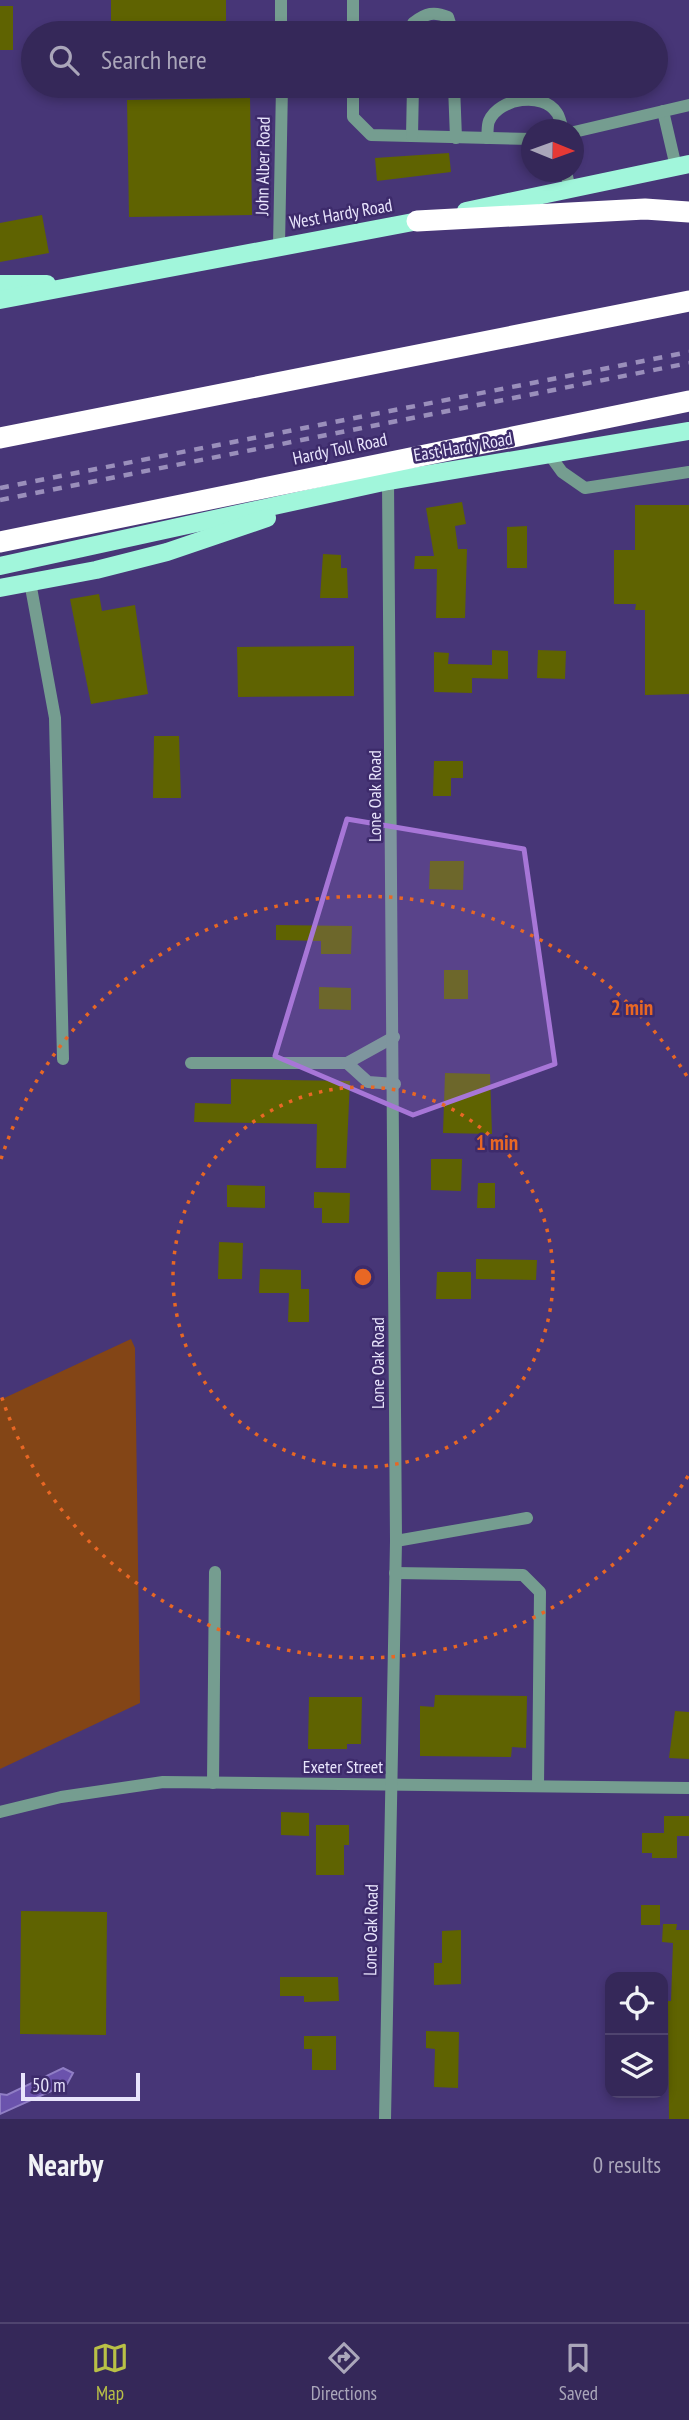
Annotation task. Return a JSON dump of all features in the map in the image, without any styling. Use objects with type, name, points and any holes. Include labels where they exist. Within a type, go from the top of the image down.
[{"type":"highway","points":[[417,222],[645,209],[689,212]]},
{"type":"highway","points":[[0,438],[689,301]]},
{"type":"highway","name":"Hardy Toll Road","points":[[0,542],[689,401]]},
{"type":"main road","name":"West Hardy Road","points":[[584,178],[682,166]]},
{"type":"main road","name":"West Hardy Road","points":[[0,300],[417,222],[561,182]]},
{"type":"main road","points":[[0,284],[93,284]]},
{"type":"main road","name":"East Hardy Road","points":[[0,566],[388,481],[689,431]]},
{"type":"main road","points":[[0,588],[167,552],[388,481]]},
{"type":"street","points":[[281,0],[281,21]]},
{"type":"street","points":[[353,0],[353,21]]},
{"type":"street","points":[[416,21],[436,12],[448,17],[449,21]]},
{"type":"street","name":"John Alber Road","points":[[279,246],[282,98]]},
{"type":"street","points":[[353,98],[354,117],[371,135],[521,139]]},
{"type":"street","points":[[412,136],[413,98]]},
{"type":"street","points":[[454,98],[456,138]]},
{"type":"street","points":[[487,138],[489,122],[499,108],[529,99],[547,104],[557,113],[559,119]]},
{"type":"street","points":[[584,129],[689,105]]},
{"type":"street","points":[[663,111],[682,166]]},
{"type":"street","points":[[549,454],[562,472],[585,488],[689,472]]},
{"type":"street","name":"Lone Oak Road","points":[[385,2119],[396,1541],[395,1084],[388,481]]},
{"type":"street","points":[[30,582],[55,718],[64,1059]]},
{"type":"street","points":[[191,1063],[347,1063],[394,1037]]},
{"type":"street","points":[[347,1063],[368,1082],[395,1084]]},
{"type":"street","points":[[396,1541],[527,1518]]},
{"type":"street","points":[[213,1783],[215,1572]]},
{"type":"street","points":[[395,1573],[523,1575],[540,1592],[538,1786]]},
{"type":"street","name":"Exeter Street","points":[[0,1812],[61,1797],[138,1784],[689,1788]]},
{"type":"highlighted area","points":[[347,819],[524,849],[555,1064],[413,1115],[275,1056]]},
{"type":"shaded area","points":[[131,1339],[135,1348],[140,1703],[0,1769],[0,1400]]},
{"type":"shaded area","points":[[63,2068],[73,2073],[67,2084],[0,2114],[0,2094],[7,2095]]},
{"type":"building","points":[[111,0],[226,0],[226,21],[111,21]]},
{"type":"building","points":[[0,6],[13,6],[13,50],[0,50]]},
{"type":"building","points":[[250,98],[252,215],[129,217],[127,100]]},
{"type":"building","points":[[449,153],[451,172],[377,181],[375,158]]},
{"type":"building","points":[[42,215],[49,253],[0,262],[0,223]]},
{"type":"building","points":[[462,502],[466,524],[455,526],[458,549],[467,549],[465,618],[436,618],[437,569],[414,569],[415,556],[434,556],[426,508]]},
{"type":"building","points":[[635,505],[689,505],[689,694],[645,695],[645,610],[635,610],[636,604],[614,604],[614,550],[635,550]]},
{"type":"building","points":[[527,526],[527,568],[507,568],[507,527]]},
{"type":"building","points":[[323,554],[341,555],[341,568],[347,568],[348,598],[320,598]]},
{"type":"building","points":[[99,594],[102,611],[135,605],[148,694],[91,704],[70,599]]},
{"type":"building","points":[[354,646],[354,696],[238,697],[237,647]]},
{"type":"building","points":[[492,650],[508,651],[508,679],[472,678],[472,693],[434,692],[434,652],[449,653],[448,664],[492,665]]},
{"type":"building","points":[[538,650],[566,651],[565,679],[537,678]]},
{"type":"building","points":[[154,736],[179,736],[181,798],[153,798]]},
{"type":"building","points":[[434,761],[463,761],[463,778],[451,778],[451,796],[433,796]]},
{"type":"building","points":[[430,861],[464,861],[463,890],[429,889]]},
{"type":"building","points":[[276,925],[352,926],[351,954],[321,954],[321,941],[276,940]]},
{"type":"building","points":[[444,970],[468,970],[468,999],[444,999]]},
{"type":"building","points":[[319,987],[351,988],[351,1010],[319,1009]]},
{"type":"building","points":[[445,1073],[490,1074],[492,1134],[443,1133]]},
{"type":"building","points":[[231,1079],[350,1081],[346,1168],[316,1168],[317,1124],[194,1122],[195,1103],[231,1104]]},
{"type":"building","points":[[431,1159],[462,1159],[461,1191],[431,1190]]},
{"type":"building","points":[[478,1183],[495,1183],[495,1208],[477,1208]]},
{"type":"building","points":[[227,1185],[265,1186],[265,1208],[227,1207]]},
{"type":"building","points":[[314,1192],[350,1193],[349,1223],[322,1223],[322,1208],[314,1208]]},
{"type":"building","points":[[219,1242],[243,1243],[242,1279],[218,1279]]},
{"type":"building","points":[[476,1259],[537,1260],[536,1280],[476,1279]]},
{"type":"building","points":[[260,1269],[301,1270],[301,1289],[309,1289],[309,1322],[288,1322],[289,1293],[259,1293]]},
{"type":"building","points":[[437,1272],[471,1272],[471,1299],[436,1299]]},
{"type":"building","points":[[435,1695],[527,1696],[526,1748],[512,1747],[511,1757],[420,1756],[420,1706],[434,1707]]},
{"type":"building","points":[[309,1697],[362,1697],[361,1744],[347,1744],[347,1749],[308,1749]]},
{"type":"building","points":[[675,1711],[689,1712],[689,1759],[669,1758]]},
{"type":"building","points":[[281,1812],[309,1813],[309,1836],[281,1835]]},
{"type":"building","points":[[664,1816],[689,1816],[689,1836],[677,1836],[677,1858],[652,1858],[652,1853],[642,1853],[642,1833],[664,1833]]},
{"type":"building","points":[[316,1825],[349,1825],[349,1845],[344,1845],[344,1875],[316,1875]]},
{"type":"building","points":[[641,1905],[660,1905],[660,1925],[641,1925]]},
{"type":"building","points":[[21,1911],[107,1912],[106,2035],[20,2034]]},
{"type":"building","points":[[663,1924],[677,1924],[676,1930],[689,1930],[689,2119],[669,2119],[668,2001],[671,2001],[673,1943],[662,1942]]},
{"type":"building","points":[[461,1930],[461,1984],[434,1985],[434,1963],[442,1963],[442,1931]]},
{"type":"building","points":[[280,1977],[338,1977],[339,2001],[304,2002],[304,1996],[280,1996]]},
{"type":"building","points":[[426,2031],[459,2032],[458,2088],[434,2087],[435,2049],[426,2048]]},
{"type":"building","points":[[304,2036],[336,2036],[336,2070],[312,2070],[312,2049],[304,2049]]},
{"type":"railway","points":[[0,488],[689,352]]},
{"type":"railway","points":[[0,500],[689,363]]}]
